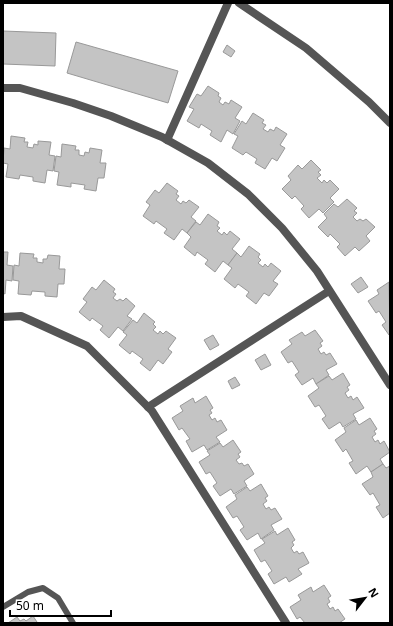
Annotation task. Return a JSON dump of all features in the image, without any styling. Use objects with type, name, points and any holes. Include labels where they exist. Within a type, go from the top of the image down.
[{"type":"street","points":[[167,140],[228,3]]},
{"type":"street","points":[[239,3],[306,48],[369,102],[390,123]]},
{"type":"street","points":[[3,88],[20,88],[73,103],[111,116],[167,140],[208,163],[248,194],[282,228],[317,272],[390,385]]},
{"type":"street","points":[[148,407],[329,290]]},
{"type":"street","points":[[3,317],[21,316],[87,346],[152,411],[286,623]]},
{"type":"lane","points":[[3,607],[28,592],[43,588],[58,598],[73,623]]},
{"type":"building","points":[[3,31],[56,33],[55,66],[3,64]]},
{"type":"building","points":[[76,42],[178,71],[168,103],[67,73]]},
{"type":"building","points":[[227,45],[235,51],[231,57],[223,52]]},
{"type":"building","points":[[208,86],[219,93],[218,96],[221,98],[219,102],[223,105],[225,102],[229,104],[231,100],[242,107],[235,118],[240,121],[233,134],[227,130],[221,142],[210,135],[212,131],[201,124],[199,128],[187,121],[194,109],[189,107],[197,94],[201,96]]},
{"type":"building","points":[[253,113],[264,120],[262,123],[266,125],[263,129],[268,132],[270,129],[274,131],[276,127],[287,134],[280,145],[285,148],[277,161],[272,158],[265,169],[255,163],[257,159],[246,152],[243,155],[232,148],[238,136],[234,134],[242,121],[246,124]]},
{"type":"building","points":[[11,136],[25,138],[24,142],[28,142],[27,147],[33,148],[34,144],[38,145],[38,141],[51,142],[49,155],[55,156],[53,171],[47,170],[45,183],[33,181],[33,177],[20,175],[19,179],[6,177],[8,164],[3,163],[4,148],[10,149]]},
{"type":"building","points":[[62,144],[76,146],[75,150],[79,150],[79,155],[84,156],[85,152],[89,153],[90,148],[102,150],[100,163],[106,163],[104,178],[98,178],[96,191],[84,189],[85,185],[71,183],[71,187],[57,185],[59,172],[54,171],[56,156],[61,157]]},
{"type":"building","points":[[311,160],[321,170],[318,172],[321,175],[317,178],[322,183],[324,180],[327,183],[330,180],[339,189],[330,198],[334,202],[323,213],[319,209],[309,218],[301,209],[304,206],[295,196],[292,199],[282,189],[291,180],[288,176],[298,165],[302,169]]},
{"type":"building","points":[[167,183],[178,191],[176,194],[179,196],[176,200],[181,204],[183,201],[186,203],[189,200],[199,207],[191,217],[196,221],[187,233],[182,229],[174,240],[164,233],[167,229],[156,221],[154,224],[143,216],[150,205],[146,202],[155,190],[159,193]]},
{"type":"building","points":[[347,199],[357,208],[354,211],[357,213],[353,217],[357,221],[360,219],[363,221],[366,219],[375,227],[366,236],[370,241],[359,251],[355,247],[345,256],[337,247],[340,244],[330,234],[328,237],[318,227],[327,218],[324,214],[334,204],[338,207]]},
{"type":"building","points":[[208,214],[219,222],[217,226],[220,228],[217,231],[222,235],[224,232],[227,235],[230,231],[240,239],[232,249],[237,253],[228,265],[223,261],[215,272],[205,264],[208,260],[197,252],[195,256],[184,247],[191,237],[187,233],[196,222],[200,225]]},
{"type":"building","points":[[249,246],[260,254],[258,257],[261,260],[258,263],[263,267],[265,264],[268,267],[271,263],[281,271],[273,281],[278,284],[269,296],[264,293],[256,304],[246,296],[249,292],[238,284],[235,288],[224,279],[232,268],[228,265],[237,253],[241,257]]},
{"type":"building","points":[[3,252],[8,252],[7,265],[13,266],[12,281],[6,280],[5,294],[3,293]]},
{"type":"building","points":[[20,253],[34,254],[33,258],[37,258],[37,262],[43,263],[43,259],[47,259],[48,255],[60,256],[59,269],[65,269],[64,284],[58,284],[57,297],[45,296],[45,292],[32,291],[31,295],[18,294],[19,281],[13,280],[14,265],[19,266]]},
{"type":"building","points":[[361,277],[368,287],[358,293],[351,284]]},
{"type":"building","points":[[104,280],[115,289],[113,292],[116,294],[113,298],[117,301],[120,299],[123,301],[126,298],[135,306],[127,316],[132,319],[123,331],[118,327],[109,338],[100,330],[103,326],[92,318],[90,321],[79,312],[87,302],[83,299],[92,287],[96,290]]},
{"type":"building","points":[[389,282],[390,335],[382,325],[386,322],[379,311],[376,313],[368,301],[379,294],[377,290]]},
{"type":"building","points":[[144,313],[155,322],[153,324],[156,327],[153,330],[158,334],[160,331],[163,334],[166,331],[176,338],[168,349],[172,352],[163,364],[158,360],[150,371],[140,363],[143,359],[132,351],[130,354],[119,345],[127,335],[123,332],[133,320],[137,323]]},
{"type":"building","points":[[315,330],[323,341],[320,343],[322,346],[318,349],[321,354],[324,352],[326,355],[330,353],[337,364],[326,370],[329,375],[316,384],[313,378],[302,385],[295,375],[299,372],[292,361],[288,363],[281,352],[292,344],[289,340],[302,332],[305,336]]},
{"type":"building","points":[[213,335],[219,345],[210,350],[204,340]]},
{"type":"building","points":[[265,354],[271,365],[261,370],[255,360]]},
{"type":"building","points":[[343,373],[350,385],[347,387],[349,390],[345,393],[348,398],[351,396],[353,400],[357,397],[364,408],[353,414],[356,419],[343,427],[340,422],[329,429],[322,419],[326,416],[319,405],[315,407],[308,396],[319,388],[316,384],[329,376],[332,380]]},
{"type":"building","points":[[235,377],[240,385],[232,389],[228,381]]},
{"type":"building","points":[[206,396],[213,408],[210,410],[212,413],[209,415],[212,420],[215,418],[217,422],[221,420],[227,430],[216,437],[220,442],[207,450],[204,445],[192,452],[186,441],[190,439],[182,428],[179,430],[172,418],[183,411],[180,406],[193,398],[195,403]]},
{"type":"building","points":[[370,418],[377,429],[374,431],[376,434],[372,437],[375,442],[378,440],[380,444],[384,441],[390,452],[380,459],[383,464],[371,472],[367,466],[356,474],[349,463],[353,461],[346,449],[343,452],[335,440],[346,432],[344,428],[356,420],[359,425]]},
{"type":"building","points":[[233,440],[241,452],[238,454],[240,457],[236,460],[239,464],[242,463],[244,466],[248,464],[254,474],[244,481],[247,486],[234,494],[231,489],[220,496],[213,486],[217,483],[210,472],[206,474],[199,462],[210,455],[207,451],[220,443],[223,447]]},
{"type":"building","points":[[383,464],[386,468],[390,466],[390,513],[383,518],[376,507],[380,505],[373,493],[370,495],[362,484],[373,477],[371,472]]},
{"type":"building","points":[[261,484],[268,496],[265,498],[267,501],[263,504],[266,509],[269,507],[271,510],[275,508],[282,519],[271,525],[274,530],[261,539],[258,533],[247,540],[240,530],[244,527],[237,516],[233,518],[226,507],[237,499],[235,495],[247,487],[250,491]]},
{"type":"building","points":[[288,528],[295,540],[292,542],[294,545],[291,548],[294,553],[297,551],[299,554],[303,552],[309,563],[298,569],[302,574],[289,582],[286,577],[274,584],[268,574],[272,571],[265,560],[261,562],[254,550],[265,543],[262,539],[275,531],[277,535]]},
{"type":"building","points":[[324,585],[331,596],[328,598],[330,602],[327,604],[330,609],[333,607],[335,611],[338,609],[345,619],[339,623],[305,623],[300,617],[297,619],[290,607],[301,600],[298,595],[311,587],[313,592]]},
{"type":"building","points":[[33,616],[37,622],[35,623],[8,623],[17,617],[20,621],[24,619],[26,621]]}]
